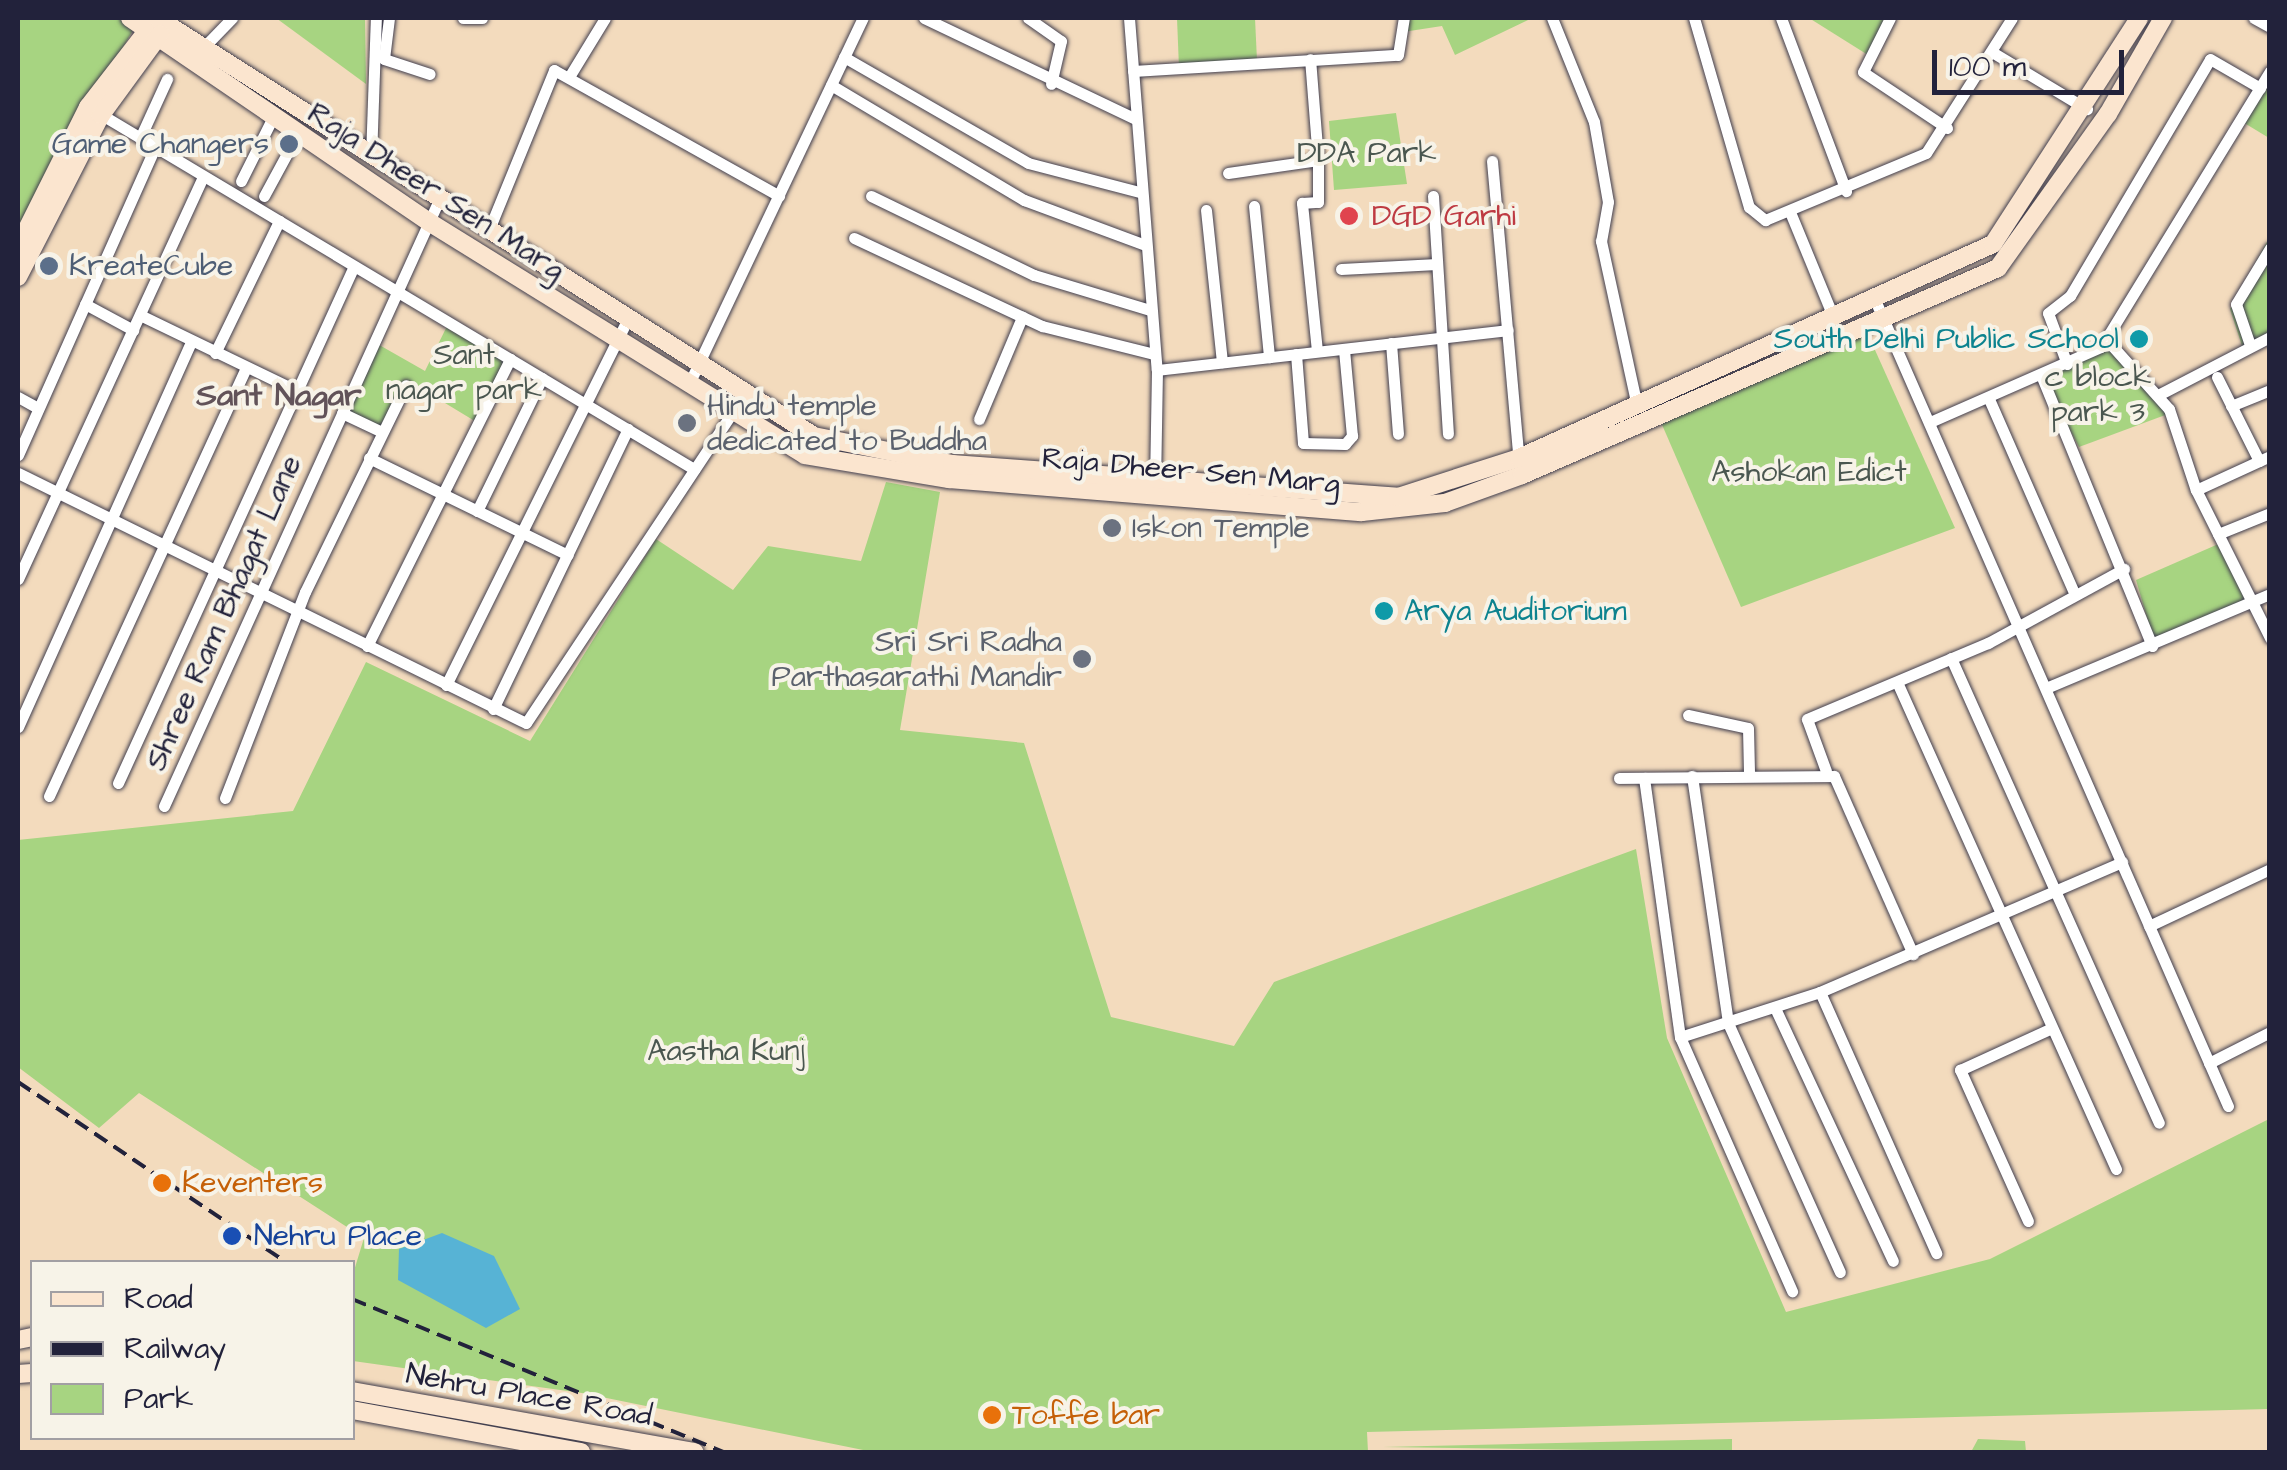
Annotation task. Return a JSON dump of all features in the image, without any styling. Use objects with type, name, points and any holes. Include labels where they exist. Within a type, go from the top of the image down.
[{"type":"street","name":"Raja Dheer Sen Marg","points":[[130,18],[155,42],[429,222],[618,342],[693,378],[838,444],[952,464],[1155,487]]},
{"type":"street","points":[[130,18],[135,55],[155,42]]},
{"type":"street","points":[[202,49],[232,18]]},
{"type":"street","points":[[371,158],[376,18]]},
{"type":"street","points":[[388,18],[384,59],[430,74]]},
{"type":"street","points":[[463,18],[482,18]]},
{"type":"street","points":[[569,77],[606,18]]},
{"type":"street","points":[[693,378],[861,18]]},
{"type":"street","points":[[924,18],[1051,84],[1136,119]]},
{"type":"street","points":[[1028,18],[1061,41],[1051,84]]},
{"type":"street","points":[[1128,18],[1139,192],[1157,370],[1155,487]]},
{"type":"street","points":[[1132,72],[1398,56],[1404,18]]},
{"type":"street","points":[[1552,18],[1594,122],[1608,202],[1601,242],[1637,406]]},
{"type":"street","points":[[1694,18],[1750,208],[1764,220],[1846,191],[1926,154],[1947,128],[2012,18]]},
{"type":"street","points":[[1781,18],[1846,191]]},
{"type":"street","points":[[1890,18],[1863,72],[1947,128]]},
{"type":"street","name":"Raja Dheer Sen Marg","points":[[1520,467],[1637,406],[1993,244],[2087,109],[2139,18]]},
{"type":"street","name":"Raja Dheer Sen Marg","points":[[18,247],[95,111],[135,55],[155,42],[167,26],[626,322],[732,412],[834,463],[1402,510],[1520,467],[1998,268],[2108,114],[2163,18]]},
{"type":"street","points":[[2254,18],[2270,26]]},
{"type":"street","points":[[1992,52],[2087,109]]},
{"type":"street","points":[[844,57],[1028,162],[1139,192]]},
{"type":"street","points":[[1310,59],[1318,202],[1302,203],[1317,352]]},
{"type":"street","points":[[2067,364],[2048,312],[2070,296],[2210,59],[2260,88]]},
{"type":"street","points":[[1930,422],[2067,364],[2107,340],[2270,71]]},
{"type":"street","points":[[488,232],[550,74],[569,77],[779,196]]},
{"type":"street","points":[[140,138],[167,80]]},
{"type":"street","points":[[831,85],[1024,200],[1145,245]]},
{"type":"street","name":"Raja Dheer Sen Marg","points":[[18,276],[95,111]]},
{"type":"street","points":[[95,111],[694,468]]},
{"type":"street","points":[[241,181],[272,119]]},
{"type":"street","points":[[264,196],[297,135]]},
{"type":"street","points":[[18,455],[156,147]]},
{"type":"street","points":[[1228,173],[1318,160]]},
{"type":"street","points":[[1492,161],[1520,467]]},
{"type":"street","points":[[18,579],[203,176]]},
{"type":"street","points":[[871,196],[1034,275],[1150,310]]},
{"type":"street","points":[[1432,196],[1448,434]]},
{"type":"street","name":"Shree Ram Bhagat Lane","points":[[164,806],[438,202]]},
{"type":"street","points":[[1254,206],[1269,357]]},
{"type":"street","points":[[1206,210],[1222,362]]},
{"type":"street","points":[[1790,212],[1834,319]]},
{"type":"street","points":[[214,353],[279,221]]},
{"type":"street","points":[[854,238],[1022,317],[1154,354]]},
{"type":"street","points":[[2250,346],[2236,304],[2270,248]]},
{"type":"street","points":[[1341,269],[1437,264]]},
{"type":"street","points":[[118,782],[293,390],[354,266]]},
{"type":"street","points":[[1874,300],[2020,623],[2228,1106]]},
{"type":"street","points":[[85,304],[133,330]]},
{"type":"street","points":[[140,315],[293,390]]},
{"type":"street","points":[[979,419],[1022,317]]},
{"type":"street","points":[[446,686],[626,322]]},
{"type":"street","points":[[1157,370],[1508,330]]},
{"type":"street","points":[[2160,394],[2270,337]]},
{"type":"street","points":[[2107,340],[2160,394],[2196,490],[2270,638]]},
{"type":"street","points":[[18,726],[191,342]]},
{"type":"street","points":[[1391,343],[1398,434]]},
{"type":"street","points":[[1296,354],[1303,443],[1345,444],[1352,436],[1344,349]]},
{"type":"street","points":[[367,646],[510,359]]},
{"type":"street","points":[[49,796],[168,548],[246,368]]},
{"type":"street","points":[[2042,375],[2124,568],[2152,646]]},
{"type":"street","points":[[2196,490],[2264,459],[2217,377]]},
{"type":"street","points":[[477,511],[542,378]]},
{"type":"street","points":[[224,798],[369,458],[406,384]]},
{"type":"street","points":[[2231,406],[2270,390]]},
{"type":"street","points":[[18,397],[38,408]]},
{"type":"street","points":[[1989,399],[2074,590]]},
{"type":"street","points":[[18,473],[526,722],[538,714],[607,591],[732,412]]},
{"type":"street","points":[[342,413],[382,432]]},
{"type":"street","points":[[493,708],[628,429]]},
{"type":"street","points":[[369,458],[568,554]]},
{"type":"street","points":[[2218,534],[2270,512]]},
{"type":"street","points":[[1913,954],[1826,771],[1807,719],[1950,658],[2074,590],[2124,568]]},
{"type":"street","points":[[2046,688],[2270,594]]},
{"type":"street","points":[[1950,658],[2159,1123]]},
{"type":"street","points":[[1897,682],[2116,1169]]},
{"type":"street","points":[[1688,715],[1748,728],[1749,774]]},
{"type":"street","points":[[1620,778],[1826,771]]},
{"type":"street","points":[[1692,776],[1728,1023],[1840,1272]]},
{"type":"street","points":[[1644,778],[1680,1037],[1792,1290]]},
{"type":"street","points":[[1680,1037],[1820,992],[2122,862]]},
{"type":"street","points":[[2149,926],[2270,869]]},
{"type":"street","points":[[1820,992],[1936,1253]]},
{"type":"street","points":[[1775,1008],[1893,1261]]},
{"type":"street","points":[[2028,1221],[1960,1070],[2052,1028]]},
{"type":"street","points":[[2209,1063],[2270,1032]]},
{"type":"street","name":"Nehru Place Road","points":[[355,1392],[696,1452]]},
{"type":"street","name":"Nehru Place Road","points":[[355,1411],[581,1452]]},
{"type":"green space","points":[[18,18],[140,18],[18,229]]},
{"type":"green space","points":[[276,18],[365,18],[366,84]]},
{"type":"green space","points":[[1177,18],[1255,18],[1257,61],[1179,68]]},
{"type":"green space","points":[[1403,18],[1528,20],[1455,55],[1442,26],[1403,32]]},
{"type":"green space","points":[[1809,18],[1889,18],[1868,55]]},
{"type":"green space","points":[[2269,79],[2269,138],[2241,121]]},
{"type":"green space","name":"DDA Park","points":[[1396,113],[1407,184],[1334,190],[1329,121]]},
{"type":"green space","points":[[2269,238],[2269,344],[2245,355],[2230,309]]},
{"type":"green space","name":"Sant nagar park","points":[[449,322],[510,359],[478,423],[407,380],[379,430],[342,413],[374,342],[425,371]]},
{"type":"green space","name":"Ashokan Edict","points":[[1866,330],[1955,528],[1741,607],[1660,420]]},
{"type":"green space","name":"c block park 3","points":[[2104,343],[2168,414],[2079,447],[2041,375]]},
{"type":"green space","name":"Aastha Kunj","points":[[886,482],[940,492],[900,730],[1024,743],[1111,1017],[1234,1046],[1274,982],[1636,849],[1667,1038],[1786,1312],[1990,1259],[2269,1119],[2269,1409],[1367,1432],[1368,1452],[873,1452],[582,1393],[355,1361],[355,1267],[364,1238],[139,1093],[99,1128],[18,1067],[18,840],[293,811],[366,662],[530,741],[656,539],[733,590],[768,546],[861,561]]},
{"type":"green space","points":[[2223,542],[2252,604],[2155,645],[2136,580]]},
{"type":"green space","points":[[1732,1439],[1732,1452],[1383,1447]]},
{"type":"green space","points":[[1978,1439],[2025,1441],[2026,1452],[1971,1452]]},
{"type":"water","points":[[442,1233],[494,1256],[520,1309],[486,1328],[398,1280],[399,1249]]},
{"type":"railway","points":[[18,1082],[283,1260]]},
{"type":"railway","points":[[355,1300],[724,1452]]},
{"type":"place","name":"Game Changers","points":[[289,144]]},
{"type":"place","name":"DGD Garhi","points":[[1349,216]]},
{"type":"place","name":"KreateCube","points":[[49,266]]},
{"type":"place","name":"South Delhi Public School","points":[[2139,339]]},
{"type":"place","name":"Hindu temple dedicated to Buddha","points":[[687,423]]},
{"type":"place","name":"Iskon Temple","points":[[1112,528]]},
{"type":"place","name":"Arya Auditorium","points":[[1384,611]]},
{"type":"place","name":"Sri Sri Radha Parthasarathi Mandir","points":[[1082,659]]},
{"type":"place","name":"Keventers","points":[[162,1183]]},
{"type":"place","name":"Nehru Place","points":[[232,1236]]},
{"type":"place","name":"Toffe bar","points":[[992,1415]]},
{"type":"district","name":"Sant Nagar","points":[[279,396]]}]
